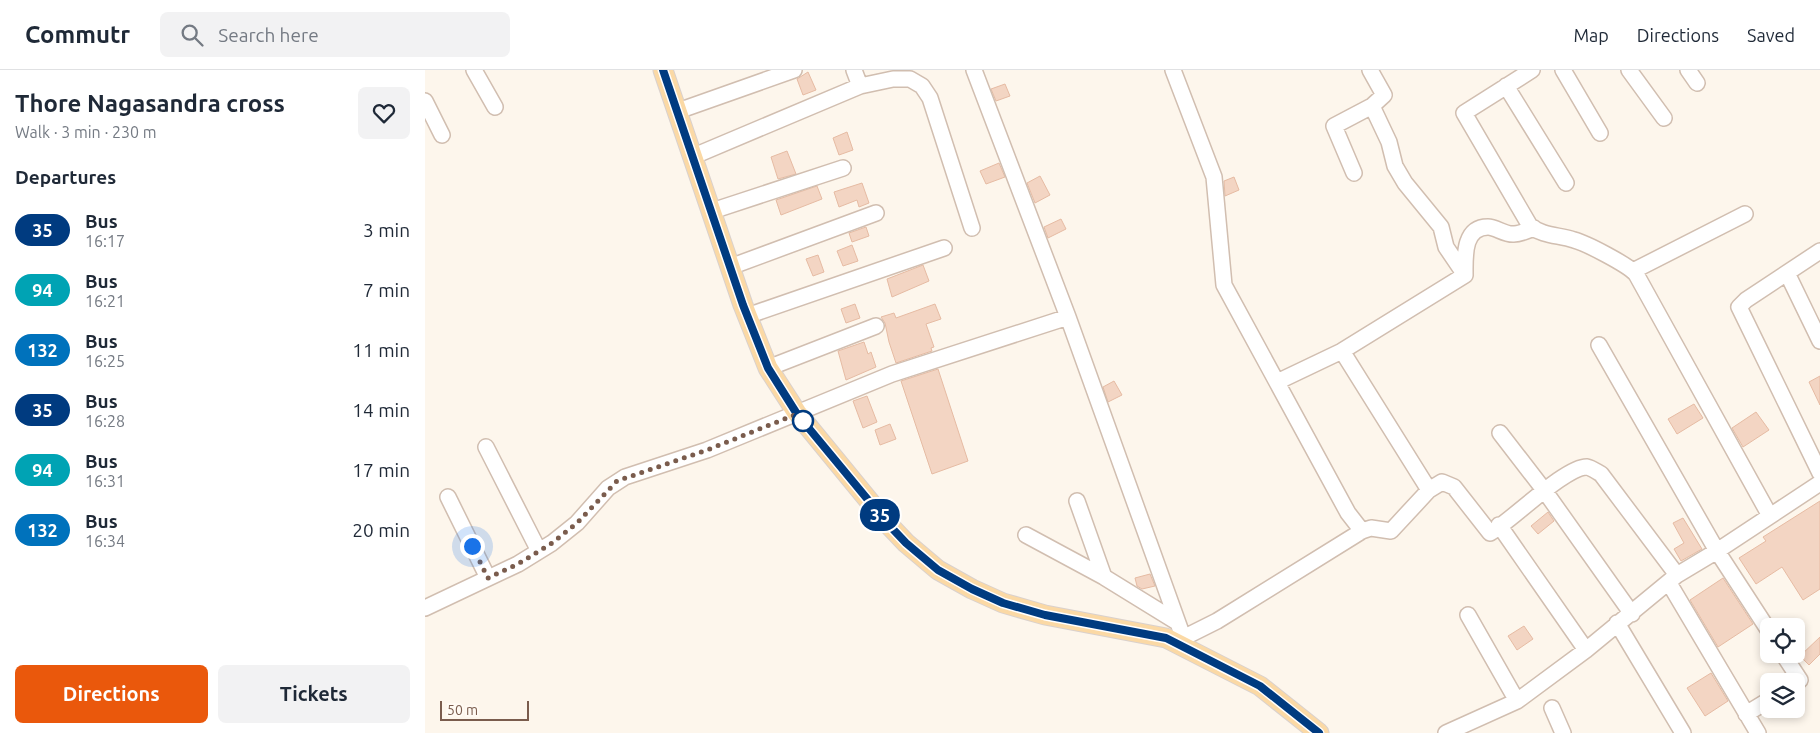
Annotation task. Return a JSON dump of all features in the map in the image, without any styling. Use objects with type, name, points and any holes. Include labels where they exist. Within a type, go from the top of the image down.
[{"type":"main road","points":[[663,70],[694,156],[747,316],[768,368],[797,414],[888,524],[916,552],[938,570],[972,589],[1003,603],[1045,615],[1185,643],[1260,686],[1319,733]]},
{"type":"street","points":[[475,70],[495,107]]},
{"type":"street","points":[[678,111],[794,70]]},
{"type":"street","points":[[855,70],[859,86]]},
{"type":"street","points":[[974,70],[1068,317],[1185,643],[1362,531],[1371,528],[1391,531],[1429,490],[1437,484],[1447,483],[1454,488],[1487,532],[1493,531],[1544,490],[1576,470],[1587,467],[1601,474],[1673,579],[1758,733]]},
{"type":"street","points":[[1173,70],[1214,176],[1224,285],[1348,513],[1362,531]]},
{"type":"street","points":[[1354,173],[1334,126],[1372,106],[1384,95],[1370,70]]},
{"type":"street","points":[[1532,70],[1464,113],[1530,226],[1543,233],[1576,240],[1633,271],[1770,516]]},
{"type":"street","points":[[1563,70],[1601,133]]},
{"type":"street","points":[[1629,70],[1664,118]]},
{"type":"street","points":[[1687,70],[1697,83]]},
{"type":"street","points":[[694,156],[859,86],[893,79],[910,79],[922,86],[930,98],[972,228]]},
{"type":"street","points":[[1506,86],[1566,183]]},
{"type":"street","points":[[425,102],[442,135]]},
{"type":"street","points":[[1372,106],[1389,142],[1395,166],[1405,183],[1441,227],[1446,247],[1465,275]]},
{"type":"street","points":[[712,211],[843,168]]},
{"type":"street","points":[[730,267],[876,213]]},
{"type":"street","points":[[1633,271],[1745,214]]},
{"type":"street","points":[[1465,275],[1465,249],[1469,238],[1477,229],[1489,227],[1501,232],[1515,234],[1534,228]]},
{"type":"street","points":[[747,316],[944,248]]},
{"type":"street","points":[[1820,251],[1746,300],[1739,307],[1820,473]]},
{"type":"street","points":[[1787,273],[1820,340]]},
{"type":"street","points":[[1277,382],[1341,351],[1465,275]]},
{"type":"street","points":[[425,608],[518,564],[552,543],[577,523],[617,481],[707,450],[893,374],[1068,317]]},
{"type":"street","points":[[768,368],[876,326]]},
{"type":"street","points":[[1599,345],[1717,551],[1761,618]]},
{"type":"street","points":[[1341,351],[1429,490]]},
{"type":"street","points":[[1500,433],[1544,490],[1632,614]]},
{"type":"street","points":[[486,447],[539,551]]},
{"type":"street","points":[[1446,733],[1517,701],[1586,650],[1673,579],[1820,483]]},
{"type":"street","points":[[447,497],[488,578]]},
{"type":"street","points":[[1077,501],[1104,577]]},
{"type":"street","points":[[1499,526],[1586,650]]},
{"type":"street","points":[[1026,535],[1104,577],[1177,622]]},
{"type":"street","points":[[1468,615],[1517,701]]},
{"type":"street","points":[[1617,623],[1683,733]]},
{"type":"street","points":[[1746,714],[1760,705]]},
{"type":"street","points":[[1552,708],[1563,733]]},
{"type":"building","points":[[808,72],[816,90],[803,95],[797,79]]},
{"type":"building","points":[[1005,84],[1010,96],[996,101],[991,89]]},
{"type":"building","points":[[847,132],[853,150],[839,155],[833,138]]},
{"type":"building","points":[[787,151],[796,174],[778,179],[771,157]]},
{"type":"building","points":[[999,163],[1005,177],[986,184],[980,171]]},
{"type":"building","points":[[1040,176],[1050,195],[1035,203],[1027,183]]},
{"type":"building","points":[[1234,177],[1239,190],[1225,196],[1224,181]]},
{"type":"building","points":[[862,183],[869,203],[859,207],[857,200],[839,207],[834,192]]},
{"type":"building","points":[[817,186],[822,199],[781,215],[776,200]]},
{"type":"building","points":[[1061,219],[1066,229],[1048,238],[1044,227]]},
{"type":"building","points":[[866,227],[869,236],[852,242],[849,233]]},
{"type":"building","points":[[852,245],[858,261],[843,266],[837,251]]},
{"type":"building","points":[[818,255],[824,272],[813,276],[806,259]]},
{"type":"building","points":[[923,265],[929,281],[892,297],[887,279]]},
{"type":"building","points":[[855,304],[860,318],[846,323],[841,309]]},
{"type":"building","points":[[935,304],[941,319],[926,324],[934,347],[931,348],[932,351],[896,363],[885,323],[881,317],[894,313],[896,318]]},
{"type":"building","points":[[864,342],[868,354],[871,352],[876,367],[846,380],[838,351]]},
{"type":"building","points":[[938,369],[968,461],[932,474],[901,381]]},
{"type":"building","points":[[1820,376],[1820,405],[1809,382]]},
{"type":"building","points":[[1114,381],[1122,395],[1108,402],[1103,387]]},
{"type":"building","points":[[867,396],[877,422],[863,428],[853,401]]},
{"type":"building","points":[[1694,404],[1703,418],[1677,434],[1668,419]]},
{"type":"building","points":[[1756,412],[1769,430],[1743,447],[1732,428]]},
{"type":"building","points":[[890,424],[896,439],[880,445],[875,430]]},
{"type":"building","points":[[1820,501],[1820,589],[1803,600],[1782,567],[1756,584],[1739,558],[1766,541],[1763,537]]},
{"type":"building","points":[[1548,512],[1554,521],[1538,534],[1531,526]]},
{"type":"building","points":[[1683,518],[1702,549],[1681,561],[1674,549],[1684,543],[1673,523]]},
{"type":"building","points":[[1150,574],[1155,586],[1142,589],[1137,586],[1135,578]]},
{"type":"building","points":[[1723,578],[1753,624],[1718,647],[1690,600]]},
{"type":"building","points":[[1524,626],[1533,639],[1517,650],[1508,636]]},
{"type":"building","points":[[1820,637],[1820,654],[1809,665],[1805,661],[1805,651]]},
{"type":"building","points":[[1711,673],[1728,701],[1705,716],[1687,688]]},
{"type":"bus line","name":"35","points":[[663,70],[694,156],[743,305],[768,368],[797,414],[906,543],[938,570],[972,589],[1003,603],[1045,615],[1166,638],[1260,686],[1319,733]]},
{"type":"route","points":[[472,546],[488,578],[518,564],[552,543],[577,523],[608,488],[625,476],[707,450],[797,414],[803,421]]}]
